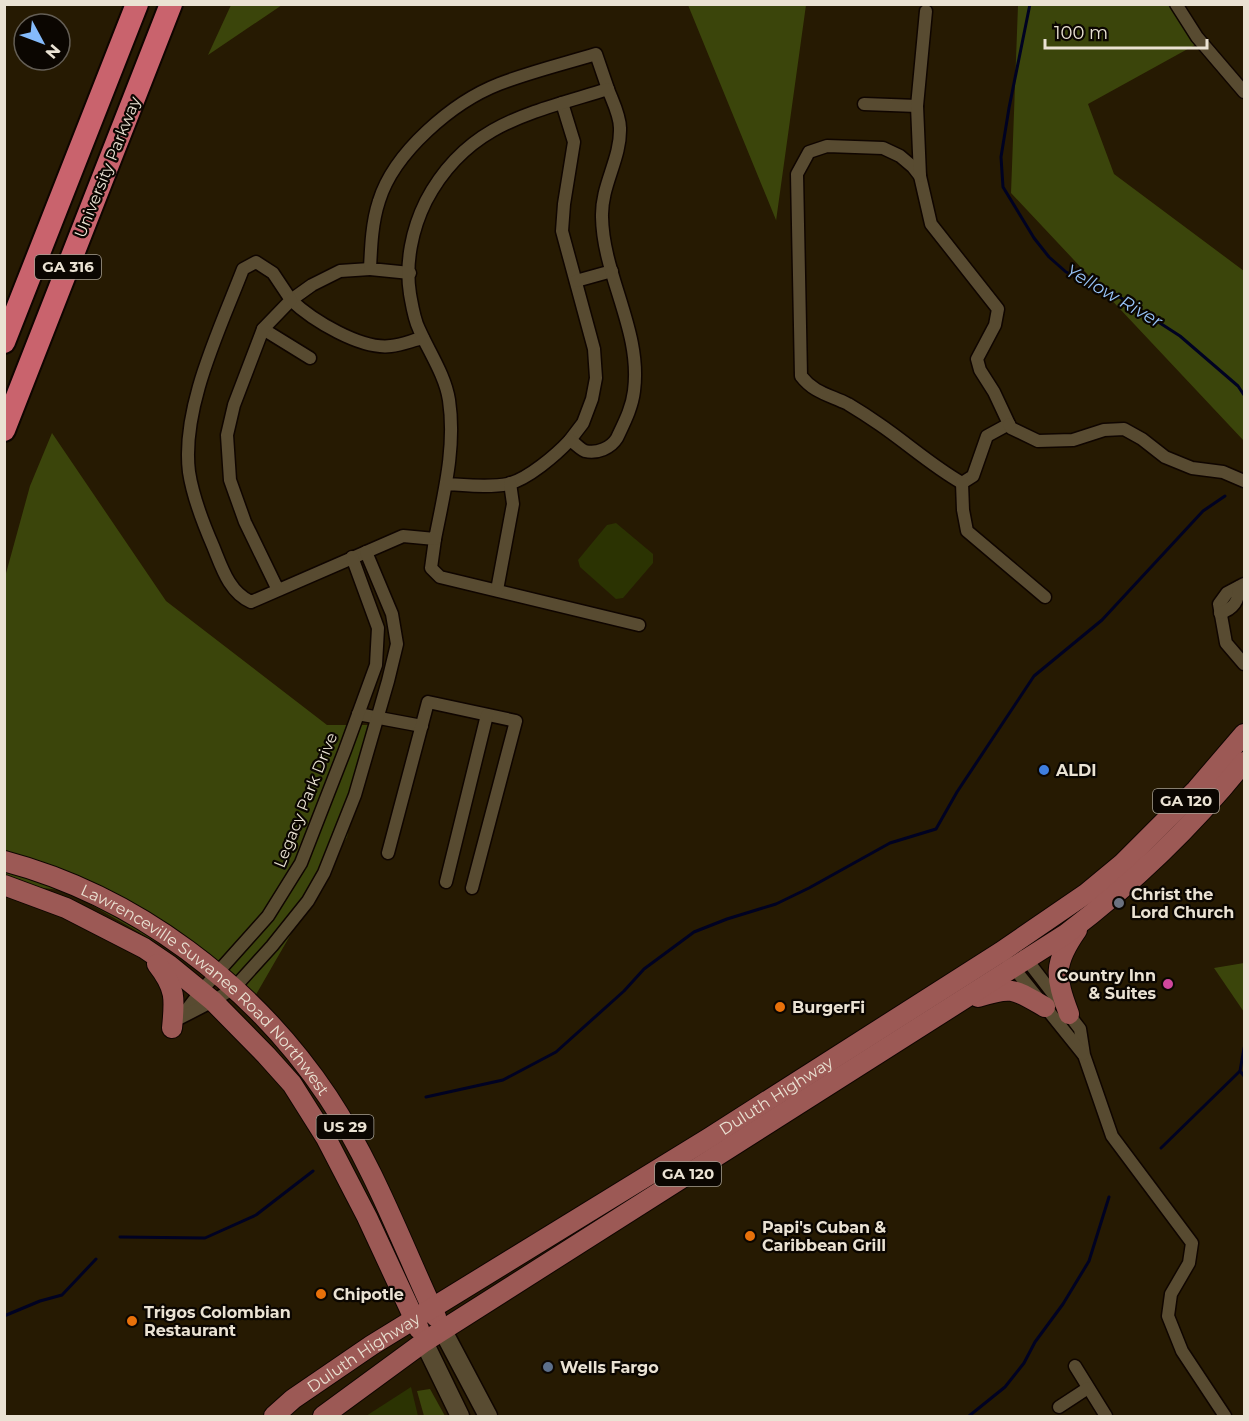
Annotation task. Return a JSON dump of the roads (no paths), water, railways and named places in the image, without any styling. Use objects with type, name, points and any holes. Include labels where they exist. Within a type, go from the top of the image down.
[{"type":"highway","points":[[69,176],[80,121],[124,4]]},
{"type":"highway","name":"University Parkway","points":[[4,342],[137,4]]},
{"type":"highway","name":"University Parkway","points":[[4,430],[171,4]]},
{"type":"highway","points":[[132,104],[184,4]]},
{"type":"main road","name":"Duluth Highway","points":[[323,1416],[424,1342],[953,1006],[1122,864],[1196,790],[1245,734]]},
{"type":"main road","points":[[1230,780],[1245,758]]},
{"type":"main road","name":"Duluth Highway","points":[[274,1416],[303,1392],[372,1345],[709,1138],[1013,955],[1084,920],[1112,899],[1174,842],[1245,762]]},
{"type":"main road","name":"Lawrenceville Suwanee Road Northwest","points":[[4,861],[32,869],[100,897],[170,937],[234,988],[287,1041],[329,1098],[362,1156],[424,1313],[424,1342]]},
{"type":"main road","name":"Lawrenceville Suwanee Road Northwest","points":[[4,885],[66,908],[144,948],[207,996],[266,1055],[292,1084],[326,1138],[356,1196],[424,1313],[443,1331]]},
{"type":"main road","points":[[1069,1014],[1058,984],[1058,964],[1066,946],[1084,920]]},
{"type":"main road","points":[[144,948],[167,977],[173,990],[175,1003],[172,1028]]},
{"type":"main road","points":[[953,1006],[1003,989],[1020,992],[1045,1007]]},
{"type":"main road","points":[[443,1331],[488,1416]]},
{"type":"main road","points":[[424,1342],[460,1416]]},
{"type":"street","points":[[1176,4],[1197,37],[1245,92]]},
{"type":"street","points":[[926,11],[917,106],[920,176],[931,224],[998,309],[995,325],[976,359],[1010,426],[1038,441],[1072,440],[1104,430],[1125,429],[1165,457],[1192,468],[1223,472],[1245,481]]},
{"type":"street","points":[[370,269],[371,243],[380,200],[395,169],[417,142],[446,115],[474,96],[498,85],[596,54],[621,126],[618,155],[603,194],[602,217],[606,250],[628,327],[635,365],[634,392],[628,415],[614,443],[600,451],[585,451],[570,440]]},
{"type":"street","points":[[608,89],[517,118],[480,137],[453,160],[418,217],[410,252],[410,292],[417,327],[435,361],[449,397],[452,435],[431,568],[440,576],[639,625]]},
{"type":"street","points":[[446,484],[488,486],[510,483],[552,460],[583,423],[592,399],[596,378],[594,349],[562,231],[574,142],[562,103]]},
{"type":"street","points":[[864,104],[917,106]]},
{"type":"street","points":[[920,176],[900,156],[884,148],[827,146],[809,152],[797,174],[801,376],[820,394],[847,404],[880,425],[938,470],[962,483]]},
{"type":"street","points":[[423,338],[391,346],[373,346],[327,327],[305,313],[291,300],[273,273],[256,262],[243,269],[199,385],[188,434],[189,472],[199,511],[228,580],[240,597],[250,602],[403,536],[435,539]]},
{"type":"street","points":[[278,590],[245,522],[230,480],[227,435],[234,405],[263,329],[291,300],[312,285],[340,271],[370,269],[410,273]]},
{"type":"street","points":[[576,280],[612,271]]},
{"type":"street","points":[[263,329],[310,358]]},
{"type":"street","points":[[962,483],[972,476],[987,436],[1010,426]]},
{"type":"street","points":[[497,590],[513,504],[510,483]]},
{"type":"street","points":[[962,483],[967,531],[1045,597]]},
{"type":"street","points":[[207,996],[234,988],[308,901],[324,873],[355,795],[396,644],[392,614],[366,552]]},
{"type":"street","name":"Legacy Park Drive","points":[[207,996],[218,974],[268,916],[301,863],[376,665],[378,628],[352,557]]},
{"type":"street","points":[[1242,586],[1239,597],[1231,610],[1220,613],[1226,643],[1245,664]]},
{"type":"street","points":[[388,853],[428,702],[516,722],[472,888]]},
{"type":"street","points":[[358,714],[422,726]]},
{"type":"street","points":[[446,882],[487,715]]},
{"type":"street","points":[[1013,955],[1045,1007],[1084,1055]]},
{"type":"street","points":[[1013,955],[1069,1014],[1080,1029],[1084,1055],[1112,1136],[1192,1243],[1189,1263],[1171,1294],[1168,1316],[1182,1351],[1225,1416]]},
{"type":"street","points":[[1075,1366],[1106,1416]]},
{"type":"street","points":[[1059,1407],[1088,1388]]},
{"type":"waterway","name":"Yellow River","points":[[1030,4],[1001,157],[1003,187],[1034,238],[1049,257],[1066,272],[1115,294],[1180,336],[1238,386],[1244,395]]},
{"type":"waterway","points":[[426,1097],[503,1080],[556,1052],[624,991],[644,969],[694,932],[776,904],[890,843],[936,829],[957,792],[1034,676],[1102,620],[1203,511],[1225,496]]},
{"type":"waterway","name":"Yellow River","points":[[1244,1048],[1240,1071],[1244,1076]]},
{"type":"waterway","points":[[1161,1148],[1240,1071]]},
{"type":"waterway","points":[[120,1237],[205,1238],[256,1215],[313,1171]]},
{"type":"waterway","points":[[969,1416],[1005,1387],[1024,1363],[1035,1342],[1063,1304],[1089,1261],[1109,1197]]},
{"type":"waterway","points":[[4,1316],[40,1301],[62,1295],[96,1259]]},
{"type":"place","name":"ALDI","points":[[1044,770]]},
{"type":"place","name":"Christ the Lord Church","points":[[1119,903]]},
{"type":"place","name":"Country Inn & Suites","points":[[1168,984]]},
{"type":"place","name":"BurgerFi","points":[[780,1007]]},
{"type":"place","name":"Papi's Cuban & Caribbean Grill","points":[[750,1236]]},
{"type":"place","name":"Chipotle","points":[[321,1294]]},
{"type":"place","name":"Trigos Colombian Restaurant","points":[[132,1321]]},
{"type":"place","name":"Wells Fargo","points":[[548,1367]]}]
